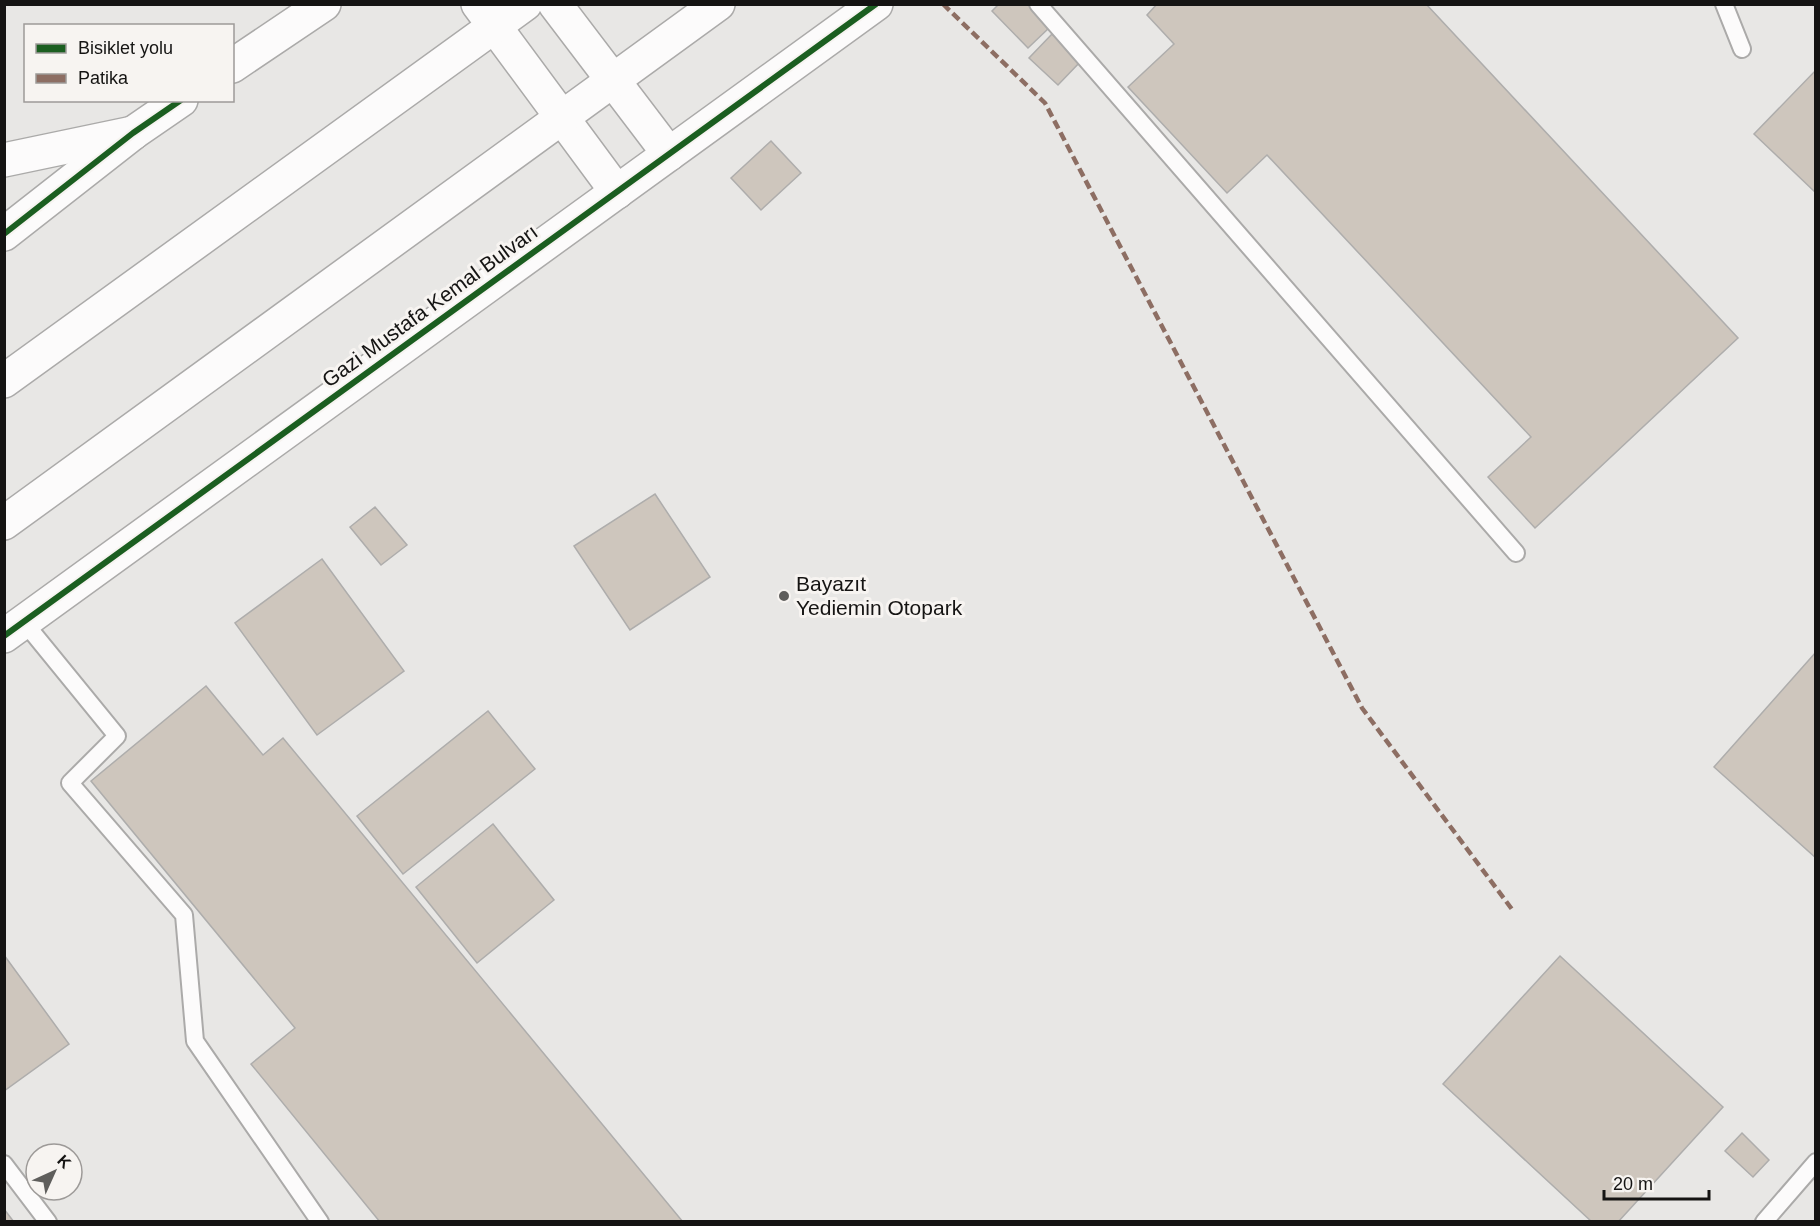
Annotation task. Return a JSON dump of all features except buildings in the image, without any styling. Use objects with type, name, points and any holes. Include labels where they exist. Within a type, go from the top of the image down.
[{"type":"main road","points":[[234,65],[324,4]]},
{"type":"main road","points":[[4,381],[486,16],[525,4]]},
{"type":"main road","points":[[555,4],[669,154]]},
{"type":"main road","points":[[4,523],[718,4]]},
{"type":"main road","name":"Gazi Mustafa Kemal Bulvarı","points":[[14,629],[876,4]]},
{"type":"main road","points":[[486,16],[617,192]]},
{"type":"main road","points":[[4,234],[133,132],[178,102]]},
{"type":"main road","points":[[4,160],[133,132]]},
{"type":"lane","points":[[1038,4],[1516,553]]},
{"type":"lane","points":[[1724,4],[1742,49]]},
{"type":"lane","points":[[14,629],[117,736],[70,783],[184,915],[195,1041],[320,1221]]},
{"type":"lane","points":[[1764,1221],[1815,1162]]},
{"type":"lane","points":[[4,1164],[48,1221]]},
{"type":"marked path","points":[[943,4],[1045,103],[1362,708],[1514,912]]},
{"type":"cycle path","points":[[4,636],[876,4]]},
{"type":"cycle path","points":[[4,234],[133,133],[178,102]]},
{"type":"place","name":"Bayazıt Yediemin Otopark","points":[[784,596]]}]
